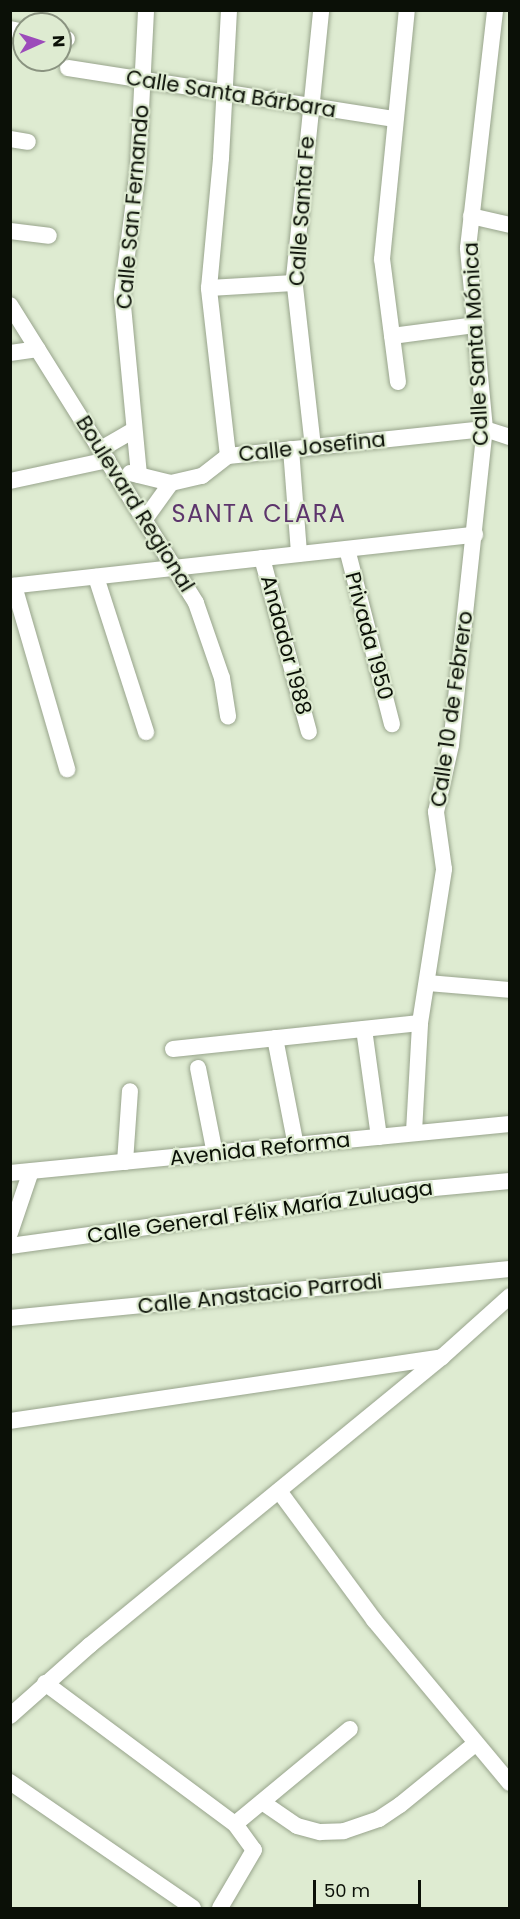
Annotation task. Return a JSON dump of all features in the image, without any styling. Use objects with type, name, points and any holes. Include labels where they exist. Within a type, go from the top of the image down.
[{"type":"street","name":"Calle San Fernando","points":[[139,475],[122,294],[138,169],[146,10]]},
{"type":"street","points":[[228,456],[209,288],[226,93],[229,10]]},
{"type":"street","name":"Calle Santa Fe","points":[[313,447],[294,283],[321,10]]},
{"type":"street","points":[[398,382],[382,259],[407,10]]},
{"type":"street","name":"Calle Santa Mónica","points":[[475,535],[485,429],[468,248],[495,10]]},
{"type":"street","name":"Calle Santa Bárbara","points":[[72,69],[395,119]]},
{"type":"street","points":[[10,139],[28,142]]},
{"type":"street","points":[[471,216],[510,225]]},
{"type":"street","points":[[10,231],[48,236]]},
{"type":"street","points":[[209,288],[294,283]]},
{"type":"street","name":"Boulevard Regional","points":[[10,305],[176,568],[212,639],[228,717]]},
{"type":"street","points":[[392,336],[476,325]]},
{"type":"street","points":[[10,353],[38,349]]},
{"type":"street","points":[[485,429],[510,437]]},
{"type":"street","name":"Calle Josefina","points":[[107,459],[139,475],[171,483],[202,476],[228,456],[485,429]]},
{"type":"street","points":[[10,481],[107,459],[134,430]]},
{"type":"street","points":[[291,449],[299,554]]},
{"type":"street","points":[[145,519],[171,483]]},
{"type":"street","points":[[67,769],[12,586],[475,535]]},
{"type":"street","name":"Calle 10 de Febrero","points":[[414,1132],[420,1023],[444,869],[435,812],[449,759],[475,535]]},
{"type":"street","name":"Privada 1950","points":[[347,549],[392,724]]},
{"type":"street","name":"Andador 1988","points":[[262,558],[309,732]]},
{"type":"street","points":[[96,577],[146,732]]},
{"type":"street","points":[[427,983],[510,990]]},
{"type":"street","points":[[173,1048],[420,1023]]},
{"type":"street","points":[[364,1029],[379,1137]]},
{"type":"street","points":[[275,1038],[296,1146]]},
{"type":"street","points":[[198,1068],[215,1154]]},
{"type":"street","points":[[125,1162],[130,1091]]},
{"type":"street","name":"Avenida Reforma","points":[[10,1173],[510,1124]]},
{"type":"street","points":[[10,1233],[31,1171]]},
{"type":"street","name":"Calle General Félix María Zuluaga","points":[[10,1246],[413,1190],[510,1181]]},
{"type":"street","name":"Calle Anastacio Parrodi","points":[[10,1318],[510,1269]]},
{"type":"street","points":[[10,1716],[90,1645],[442,1357],[510,1296]]},
{"type":"street","points":[[10,1421],[442,1357]]},
{"type":"street","points":[[279,1491],[374,1620],[475,1744],[510,1783]]},
{"type":"street","points":[[45,1683],[236,1824],[254,1850],[220,1908]]},
{"type":"street","points":[[236,1824],[350,1729]]},
{"type":"street","points":[[262,1802],[297,1826],[320,1832],[344,1831],[379,1819],[400,1805],[475,1744]]},
{"type":"street","points":[[10,1782],[193,1908]]},
{"type":"district","name":"SANTA CLARA","points":[[259,514]]}]
